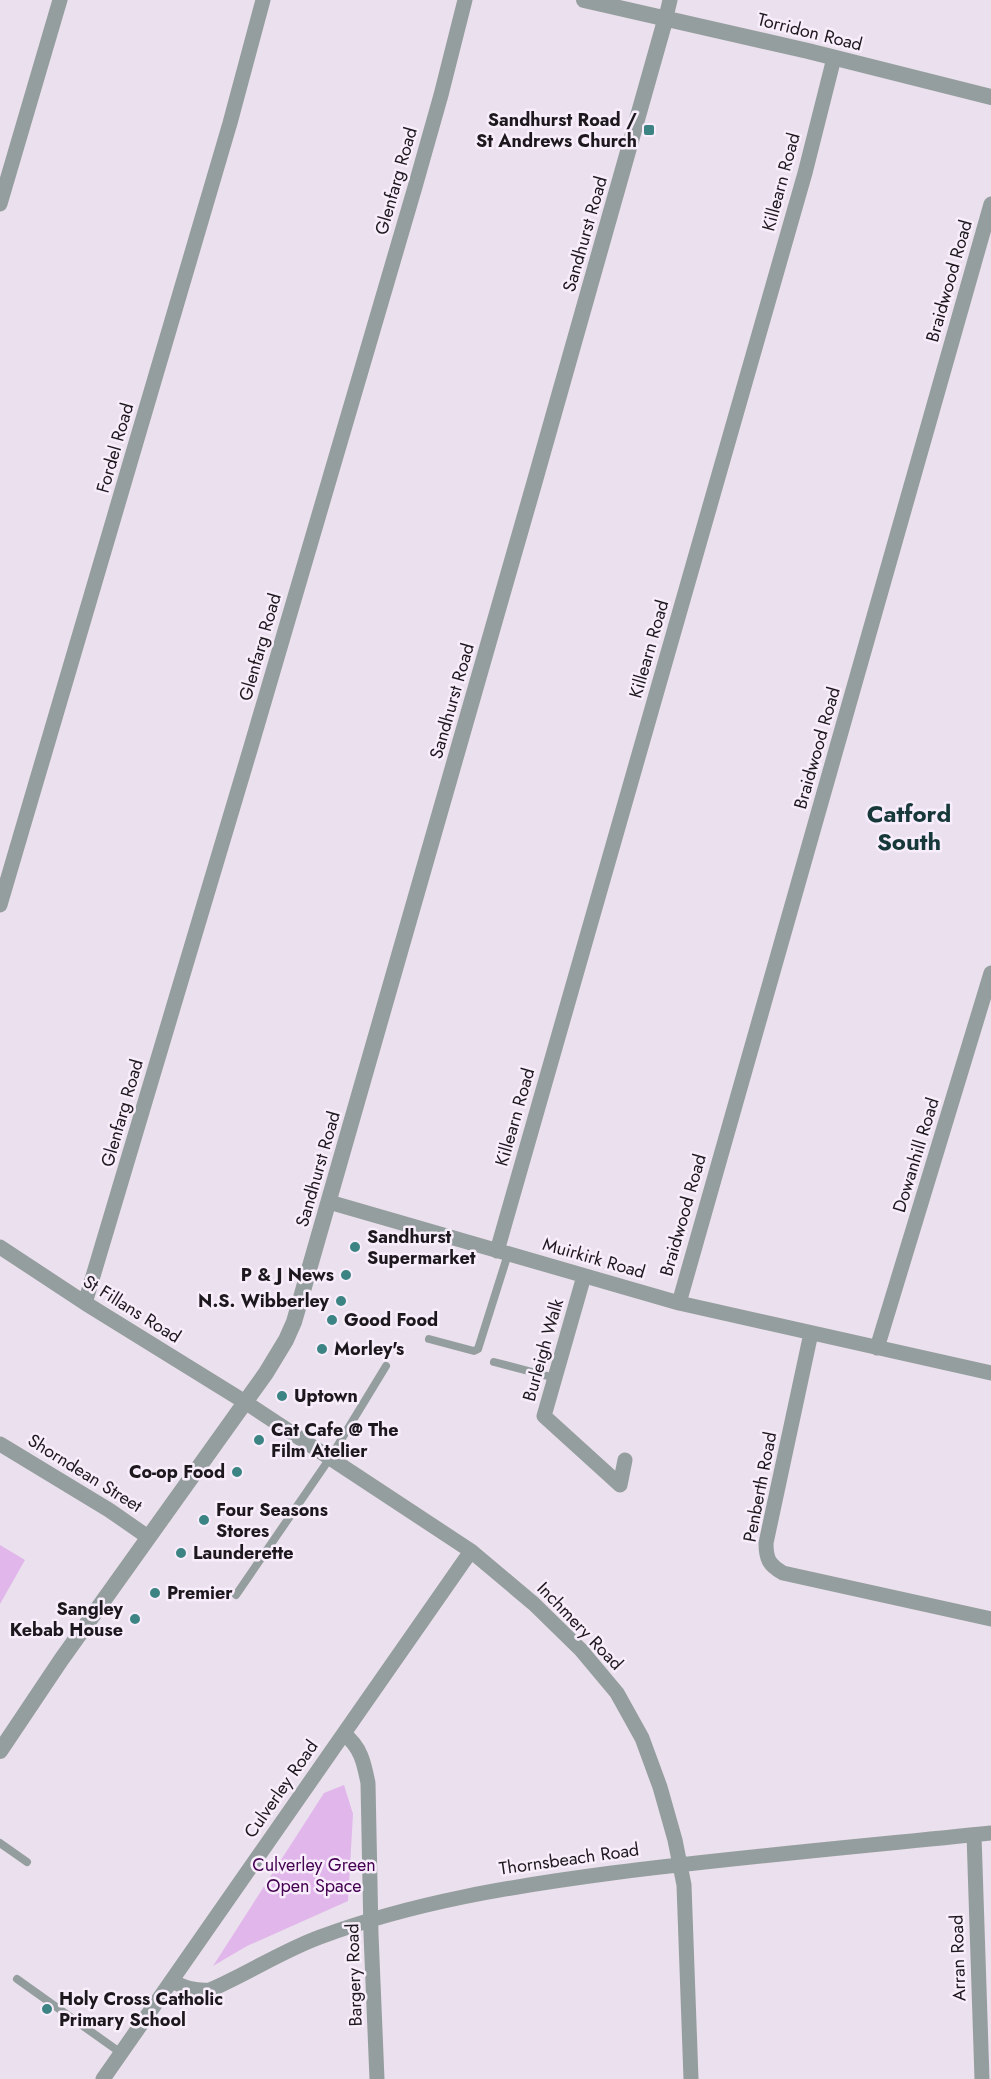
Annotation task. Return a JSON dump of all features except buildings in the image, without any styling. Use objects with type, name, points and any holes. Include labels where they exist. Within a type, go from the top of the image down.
[{"type":"street","points":[[0,204],[60,0]]},
{"type":"street","name":"Fordel Road","points":[[0,905],[230,123],[264,0]]},
{"type":"street","name":"Glenfarg Road","points":[[85,1303],[418,175],[465,0]]},
{"type":"street","name":"Torridon Road","points":[[584,0],[666,17],[991,97]]},
{"type":"street","name":"Sandhurst Road","points":[[0,1752],[60,1660],[267,1373],[290,1331],[330,1202],[670,0]]},
{"type":"street","name":"Killearn Road","points":[[503,1252],[798,196],[834,58]]},
{"type":"street","name":"Braidwood Road","points":[[679,1303],[991,204]]},
{"type":"street","name":"Dowanhill Road","points":[[877,1348],[987,997],[991,972]]},
{"type":"street","name":"Muirkirk Road","points":[[330,1202],[679,1303],[991,1373]]},
{"type":"street","name":"St Fillans Road","points":[[0,1247],[85,1303],[245,1402]]},
{"type":"street","name":"Burleigh Walk","points":[[584,1276],[544,1416],[620,1485],[625,1460]]},
{"type":"street","name":"Penberth Road","points":[[811,1333],[766,1543],[766,1558],[773,1567],[783,1573],[991,1619]]},
{"type":"street","name":"Inchmery Road","points":[[245,1402],[471,1551],[534,1604],[581,1650],[617,1693],[642,1738],[660,1788],[675,1840],[684,1885],[692,2079]]},
{"type":"street","name":"Shorndean Street","points":[[0,1444],[109,1510],[148,1537]]},
{"type":"street","name":"Culverley Road","points":[[103,2079],[471,1551]]},
{"type":"street","name":"Bargery Road","points":[[344,1734],[358,1746],[368,1783],[377,2079]]},
{"type":"street","name":"Thornsbeach Road","points":[[171,1981],[196,1991],[210,1990],[319,1937],[482,1892],[539,1882],[679,1864],[991,1833]]},
{"type":"street","name":"Arran Road","points":[[974,1835],[982,2079]]},
{"type":"lane","points":[[429,1339],[474,1351],[478,1349],[503,1252]]},
{"type":"lane","points":[[494,1362],[555,1378]]},
{"type":"lane","points":[[237,1595],[330,1458],[386,1366]]},
{"type":"lane","points":[[0,1843],[27,1862]]},
{"type":"lane","points":[[17,1979],[121,2053]]},
{"type":"green space","points":[[0,1545],[25,1560],[0,1604]]},
{"type":"green space","name":"Culverley Green Open Space","points":[[344,1785],[353,1814],[348,1901],[247,1946],[213,1966],[324,1793]]},
{"type":"place","name":"Sandhurst Road / St Andrews Church","points":[[649,130]]},
{"type":"place","name":"Sandhurst Supermarket","points":[[355,1247]]},
{"type":"place","name":"P & J News","points":[[346,1275]]},
{"type":"place","name":"N.S. Wibberley","points":[[341,1301]]},
{"type":"place","name":"Good Food","points":[[332,1320]]},
{"type":"place","name":"Morley's","points":[[322,1349]]},
{"type":"place","name":"Uptown","points":[[282,1396]]},
{"type":"place","name":"Cat Cafe @ The Film Atelier","points":[[259,1440]]},
{"type":"place","name":"Co-op Food","points":[[237,1472]]},
{"type":"place","name":"Four Seasons Stores","points":[[204,1520]]},
{"type":"place","name":"Launderette","points":[[181,1553]]},
{"type":"place","name":"Premier","points":[[155,1593]]},
{"type":"place","name":"Sangley Kebab House","points":[[135,1619]]},
{"type":"place","name":"Holy Cross Catholic Primary School","points":[[47,2009]]},
{"type":"district","name":"Catford South","points":[[909,828]]}]
